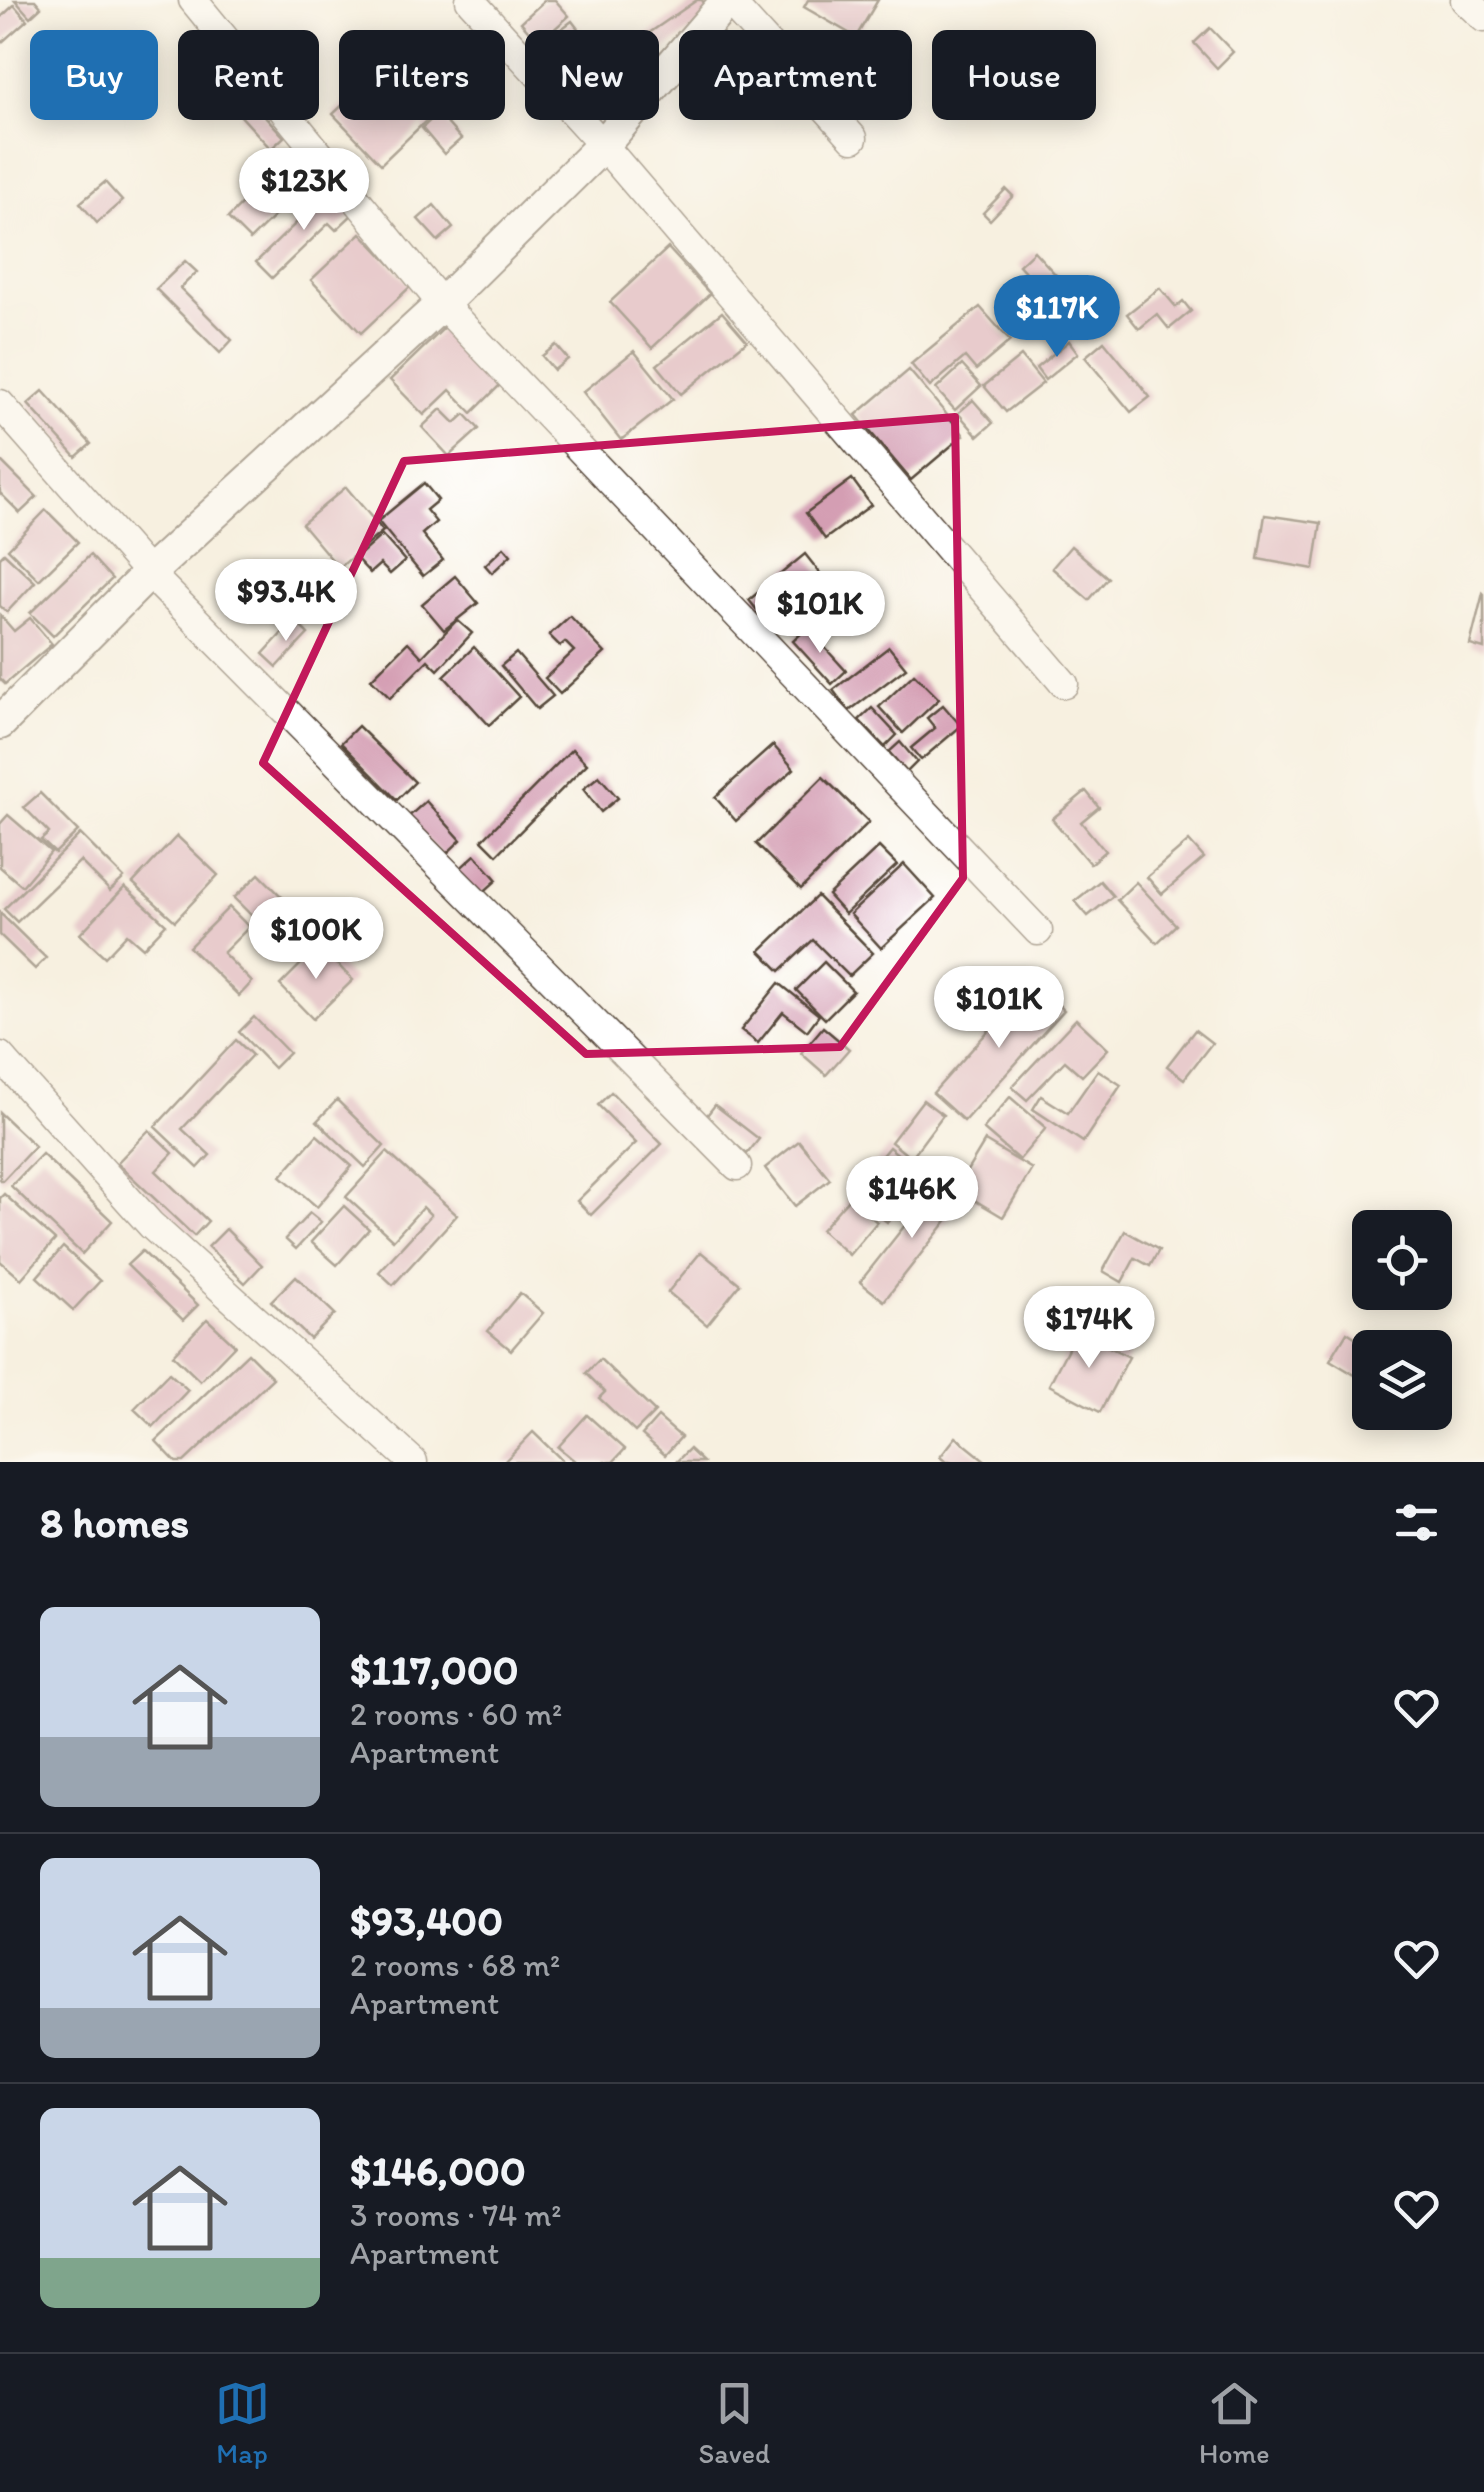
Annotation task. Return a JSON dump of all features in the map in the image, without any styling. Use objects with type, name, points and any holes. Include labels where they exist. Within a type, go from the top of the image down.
[{"type":"street","points":[[193,0],[442,304],[1038,930]]},
{"type":"street","points":[[470,0],[603,146],[1064,684]]},
{"type":"street","points":[[0,723],[149,574],[442,304],[603,146],[728,0],[853,138]]},
{"type":"street","points":[[1465,0],[1484,18]]},
{"type":"street","points":[[0,404],[149,574],[737,1166]]},
{"type":"street","points":[[0,1056],[151,1225],[413,1462]]},
{"type":"highlighted area","points":[[955,417],[963,878],[840,1047],[586,1054],[263,763],[404,461]]},
{"type":"building","points":[[15,0],[35,0],[41,7],[30,17]]},
{"type":"building","points":[[545,0],[555,0],[569,16],[553,30],[528,30],[521,22]]},
{"type":"building","points":[[697,0],[702,0],[713,16],[693,30],[679,30],[679,39],[659,53],[659,30],[653,30]]},
{"type":"building","points":[[808,0],[878,0],[860,30],[844,30],[804,7]]},
{"type":"building","points":[[14,5],[27,20],[0,44],[0,18]]},
{"type":"building","points":[[572,21],[579,30],[560,30]]},
{"type":"building","points":[[1210,28],[1233,52],[1217,68],[1194,43]]},
{"type":"building","points":[[339,108],[339,120],[427,120],[381,164],[333,114]]},
{"type":"building","points":[[245,120],[268,120],[284,137],[271,149]]},
{"type":"building","points":[[431,120],[444,120],[461,139],[444,154],[422,128]]},
{"type":"building","points":[[293,152],[316,175],[250,240],[228,218]]},
{"type":"building","points":[[105,182],[122,201],[97,223],[80,203]]},
{"type":"building","points":[[1006,189],[1013,196],[990,220],[983,213]]},
{"type":"building","points":[[329,191],[352,215],[336,230],[329,223],[272,278],[256,262]]},
{"type":"building","points":[[434,205],[453,228],[438,241],[418,219]]},
{"type":"building","points":[[361,233],[411,286],[361,333],[311,280]]},
{"type":"building","points":[[668,248],[710,294],[652,348],[610,302]]},
{"type":"building","points":[[1034,251],[1066,286],[1051,300],[1019,265]]},
{"type":"building","points":[[185,261],[197,272],[180,288],[232,340],[220,353],[156,289]]},
{"type":"building","points":[[1160,288],[1176,307],[1183,301],[1191,311],[1169,329],[1157,314],[1139,329],[1127,314]]},
{"type":"building","points":[[980,307],[1010,341],[976,370],[965,357],[930,387],[911,364]]},
{"type":"building","points":[[722,312],[747,341],[681,394],[657,365]]},
{"type":"building","points":[[447,325],[503,382],[472,413],[450,390],[424,415],[390,380]]},
{"type":"building","points":[[1069,341],[1078,353],[1045,380],[1036,368]]},
{"type":"building","points":[[1104,341],[1150,397],[1131,412],[1085,357]]},
{"type":"building","points":[[556,345],[568,359],[554,370],[542,356]]},
{"type":"building","points":[[634,351],[673,399],[621,440],[583,392]]},
{"type":"building","points":[[1021,356],[1043,383],[1006,412],[984,386]]},
{"type":"building","points":[[962,365],[981,386],[955,410],[936,389]]},
{"type":"building","points":[[909,370],[964,435],[911,480],[856,415]]},
{"type":"building","points":[[43,391],[91,444],[76,457],[28,404]]},
{"type":"building","points":[[973,400],[993,423],[978,436],[958,413]]},
{"type":"building","points":[[441,409],[455,423],[465,414],[479,429],[449,456],[422,427]]},
{"type":"building","points":[[0,460],[37,497],[20,513],[0,493]]},
{"type":"building","points":[[852,479],[871,505],[825,539],[806,513]]},
{"type":"building","points":[[424,483],[438,500],[426,510],[436,522],[422,534],[443,560],[423,576],[378,521]]},
{"type":"building","points":[[346,487],[383,531],[339,568],[302,524]]},
{"type":"building","points":[[46,510],[78,542],[39,580],[8,549]]},
{"type":"building","points":[[1265,515],[1321,523],[1314,569],[1258,559]]},
{"type":"building","points":[[382,535],[405,561],[390,574],[380,564],[370,573],[356,558]]},
{"type":"building","points":[[1071,546],[1108,578],[1089,600],[1052,568]]},
{"type":"building","points":[[504,547],[511,555],[492,573],[485,565]]},
{"type":"building","points":[[4,553],[35,582],[7,612],[0,606],[0,557]]},
{"type":"building","points":[[805,554],[820,573],[764,619],[749,600]]},
{"type":"building","points":[[90,555],[112,579],[53,636],[30,613]]},
{"type":"building","points":[[455,576],[478,603],[444,630],[422,604]]},
{"type":"building","points":[[1484,594],[1484,649],[1470,645]]},
{"type":"building","points":[[0,615],[14,631],[30,618],[52,644],[5,684],[0,679]]},
{"type":"building","points":[[570,616],[605,653],[560,694],[545,678],[574,651],[565,642],[560,646],[549,635]]},
{"type":"building","points":[[294,620],[308,634],[277,667],[263,654]]},
{"type":"building","points":[[457,620],[472,633],[438,670],[428,660],[390,698],[371,679],[408,642],[422,657]]},
{"type":"building","points":[[807,628],[846,671],[832,684],[793,641]]},
{"type":"building","points":[[474,647],[519,697],[489,725],[444,676]]},
{"type":"building","points":[[889,647],[906,668],[849,711],[833,690]]},
{"type":"building","points":[[516,653],[553,696],[537,709],[501,666]]},
{"type":"building","points":[[914,674],[939,699],[903,733],[879,707]]},
{"type":"building","points":[[943,705],[961,726],[921,760],[911,748],[935,728],[927,718]]},
{"type":"building","points":[[872,708],[897,735],[885,747],[859,720]]},
{"type":"building","points":[[358,726],[415,782],[397,800],[341,743]]},
{"type":"building","points":[[900,742],[917,762],[907,772],[889,752]]},
{"type":"building","points":[[773,745],[794,769],[736,821],[715,797]]},
{"type":"building","points":[[572,749],[587,764],[497,855],[482,840]]},
{"type":"building","points":[[599,776],[618,798],[601,812],[583,789]]},
{"type":"building","points":[[823,777],[869,822],[801,889],[756,844]]},
{"type":"building","points":[[1086,791],[1099,807],[1081,822],[1105,851],[1090,864],[1052,819]]},
{"type":"building","points":[[40,793],[78,831],[55,853],[41,840],[49,833],[24,807]]},
{"type":"building","points":[[426,801],[461,840],[443,857],[407,818]]},
{"type":"building","points":[[8,815],[51,852],[22,886],[0,867],[0,824]]},
{"type":"building","points":[[80,834],[124,878],[110,891],[80,861],[17,922],[4,909]]},
{"type":"building","points":[[177,836],[218,875],[175,921],[133,883]]},
{"type":"building","points":[[1189,841],[1204,858],[1162,894],[1147,877]]},
{"type":"building","points":[[879,847],[897,865],[845,914],[828,895]]},
{"type":"building","points":[[475,855],[497,880],[478,897],[456,872]]},
{"type":"building","points":[[904,864],[935,898],[881,948],[850,914]]},
{"type":"building","points":[[259,874],[284,899],[259,923],[234,898]]},
{"type":"building","points":[[1100,881],[1113,896],[1088,916],[1075,901]]},
{"type":"building","points":[[1136,882],[1176,925],[1157,943],[1117,900]]},
{"type":"building","points":[[125,887],[166,924],[143,948],[127,934],[105,957],[80,934]]},
{"type":"building","points":[[817,896],[873,953],[849,976],[813,940],[780,971],[760,951]]},
{"type":"building","points":[[229,907],[249,927],[223,953],[252,982],[239,996],[189,947]]},
{"type":"building","points":[[0,913],[46,958],[35,969],[0,935]]},
{"type":"building","points":[[319,946],[353,980],[313,1019],[280,985]]},
{"type":"building","points":[[824,962],[853,991],[825,1019],[796,990]]},
{"type":"building","points":[[1033,981],[1064,1010],[964,1121],[933,1093]]},
{"type":"building","points":[[779,983],[819,1015],[807,1031],[783,1012],[758,1043],[741,1030]]},
{"type":"building","points":[[254,1017],[289,1053],[274,1068],[239,1032]]},
{"type":"building","points":[[1076,1019],[1108,1049],[1082,1076],[1065,1061],[1027,1100],[1012,1087]]},
{"type":"building","points":[[823,1027],[849,1049],[826,1075],[801,1053]]},
{"type":"building","points":[[1195,1030],[1212,1043],[1184,1079],[1167,1066]]},
{"type":"building","points":[[236,1040],[252,1055],[182,1129],[210,1155],[198,1168],[155,1127]]},
{"type":"building","points":[[1098,1070],[1121,1085],[1083,1142],[1033,1109],[1041,1096],[1068,1113]]},
{"type":"building","points":[[611,1092],[662,1144],[591,1215],[577,1201],[636,1143],[598,1105]]},
{"type":"building","points":[[1010,1097],[1046,1128],[1019,1160],[983,1129]]},
{"type":"building","points":[[337,1100],[384,1146],[365,1167],[317,1121]]},
{"type":"building","points":[[923,1100],[943,1115],[911,1158],[891,1142]]},
{"type":"building","points":[[715,1105],[759,1139],[747,1154],[704,1119]]},
{"type":"building","points":[[0,1113],[35,1146],[2,1181],[0,1179]]},
{"type":"building","points":[[149,1130],[173,1153],[156,1171],[208,1221],[194,1236],[117,1163]]},
{"type":"building","points":[[317,1135],[352,1166],[317,1207],[281,1176]]},
{"type":"building","points":[[799,1141],[830,1179],[795,1206],[765,1168]]},
{"type":"building","points":[[985,1141],[1032,1169],[1003,1217],[956,1189]]},
{"type":"building","points":[[889,1147],[924,1176],[887,1222],[851,1193]]},
{"type":"building","points":[[387,1152],[457,1215],[393,1285],[379,1272],[431,1215],[423,1207],[393,1240],[346,1197]]},
{"type":"building","points":[[42,1154],[112,1221],[82,1254],[11,1186]]},
{"type":"building","points":[[940,1181],[964,1199],[884,1301],[860,1282]]},
{"type":"building","points":[[4,1194],[55,1240],[21,1279],[0,1261],[0,1198]]},
{"type":"building","points":[[849,1198],[877,1222],[849,1255],[821,1230]]},
{"type":"building","points":[[344,1206],[369,1229],[337,1265],[311,1242]]},
{"type":"building","points":[[310,1213],[321,1222],[296,1249],[285,1239]]},
{"type":"building","points":[[226,1229],[262,1265],[245,1283],[208,1247]]},
{"type":"building","points":[[1125,1231],[1159,1250],[1150,1266],[1135,1258],[1122,1282],[1103,1271]]},
{"type":"building","points":[[63,1247],[100,1281],[73,1310],[37,1277]]},
{"type":"building","points":[[142,1251],[198,1305],[183,1320],[127,1265]]},
{"type":"building","points":[[701,1252],[740,1284],[707,1325],[668,1292]]},
{"type":"building","points":[[296,1276],[335,1314],[310,1339],[271,1301]]},
{"type":"building","points":[[520,1293],[543,1313],[511,1350],[488,1331]]},
{"type":"building","points":[[207,1319],[235,1345],[200,1381],[173,1355]]},
{"type":"building","points":[[1077,1331],[1129,1357],[1100,1412],[1049,1385]]},
{"type":"building","points":[[1347,1332],[1352,1335],[1352,1373],[1330,1360]]},
{"type":"building","points":[[248,1353],[273,1378],[184,1462],[176,1462],[156,1441]]},
{"type":"building","points":[[600,1359],[655,1412],[635,1432],[599,1398],[605,1392],[586,1373]]},
{"type":"building","points":[[169,1373],[188,1390],[153,1427],[134,1409]]},
{"type":"building","points":[[587,1415],[625,1449],[613,1462],[576,1462],[558,1447]]},
{"type":"building","points":[[658,1417],[681,1437],[665,1455],[642,1435]]},
{"type":"building","points":[[533,1432],[564,1462],[504,1462]]},
{"type":"building","points":[[956,1437],[987,1462],[946,1462],[940,1457]]},
{"type":"building","points":[[689,1449],[703,1462],[676,1462]]}]
